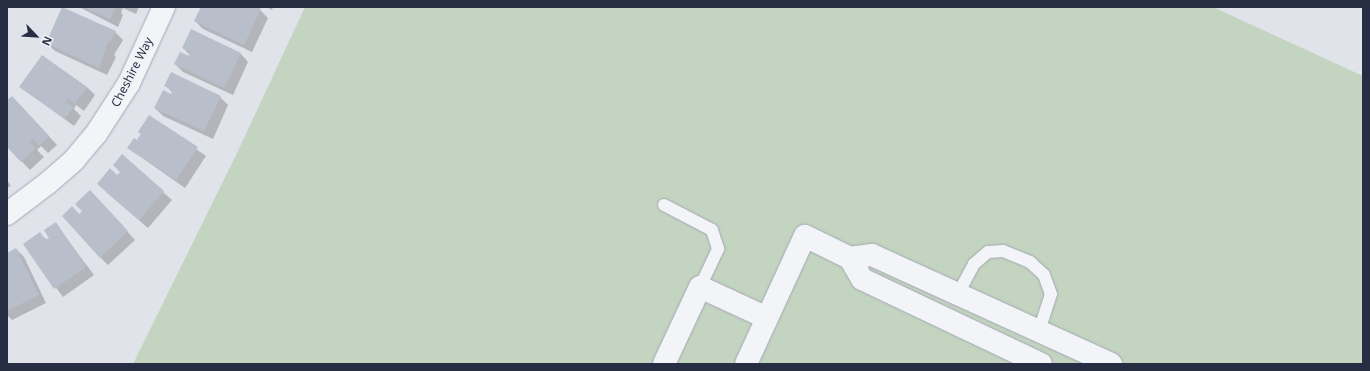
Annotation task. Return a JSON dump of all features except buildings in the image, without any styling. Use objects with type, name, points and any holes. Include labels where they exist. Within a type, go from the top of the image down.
[{"type":"street","name":"Cheshire Way","points":[[7,214],[50,182],[74,160],[96,134],[129,82],[164,7]]},
{"type":"street","points":[[746,364],[805,236],[850,258],[872,255],[1111,364]]},
{"type":"street","points":[[850,258],[862,280],[1041,364]]},
{"type":"street","points":[[664,364],[700,287],[767,318]]},
{"type":"street","points":[[998,343],[1008,317]]},
{"type":"lane","points":[[664,205],[712,230],[718,249],[700,287]]},
{"type":"lane","points":[[958,294],[974,264],[988,252],[1003,251],[1030,262],[1044,275],[1051,294],[1039,331]]},
{"type":"green space","points":[[305,7],[1213,7],[1363,76],[1363,364],[133,364],[238,151]]}]
